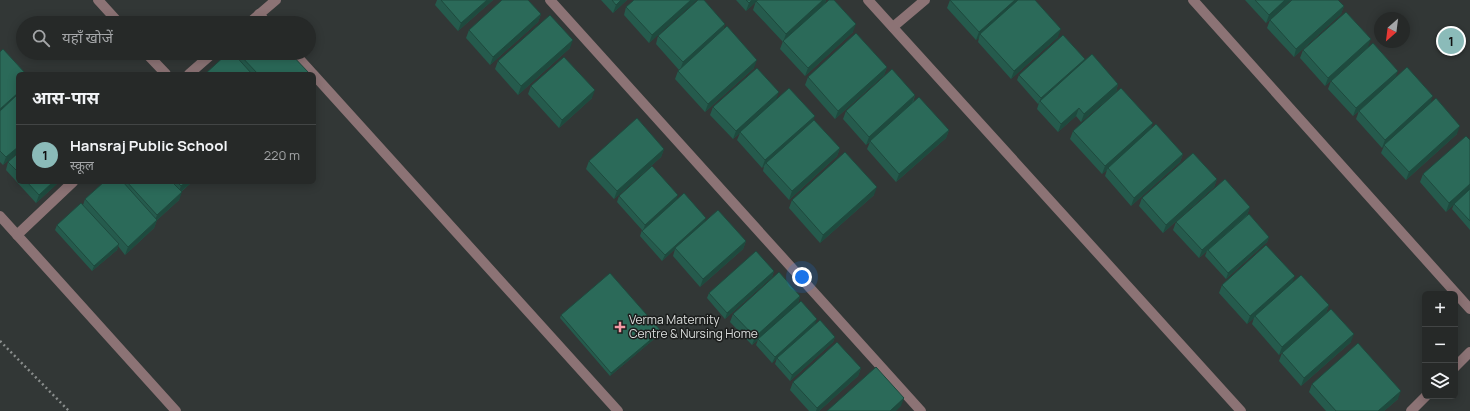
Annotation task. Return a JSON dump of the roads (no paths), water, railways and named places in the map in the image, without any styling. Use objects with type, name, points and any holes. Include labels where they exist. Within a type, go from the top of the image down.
[{"type":"street","points":[[98,0],[113,16]]},
{"type":"street","points":[[259,14],[276,0]]},
{"type":"street","points":[[550,0],[922,411]]},
{"type":"street","points":[[868,0],[1241,411]]},
{"type":"street","points":[[893,27],[925,0]]},
{"type":"street","points":[[1193,0],[1470,309]]},
{"type":"street","points":[[153,60],[164,72]]},
{"type":"street","points":[[191,72],[205,60]]},
{"type":"street","points":[[301,60],[312,72]]},
{"type":"street","points":[[316,76],[618,411]]},
{"type":"street","points":[[17,235],[71,184]]},
{"type":"street","points":[[0,216],[176,411]]},
{"type":"street","points":[[1458,364],[1470,352]]},
{"type":"street","points":[[1411,411],[1423,399]]},
{"type":"place","name":"Hansraj Public School","points":[[1451,41]]},
{"type":"place","name":"Verma Maternity Centre & Nursing Home","points":[[620,327]]}]
